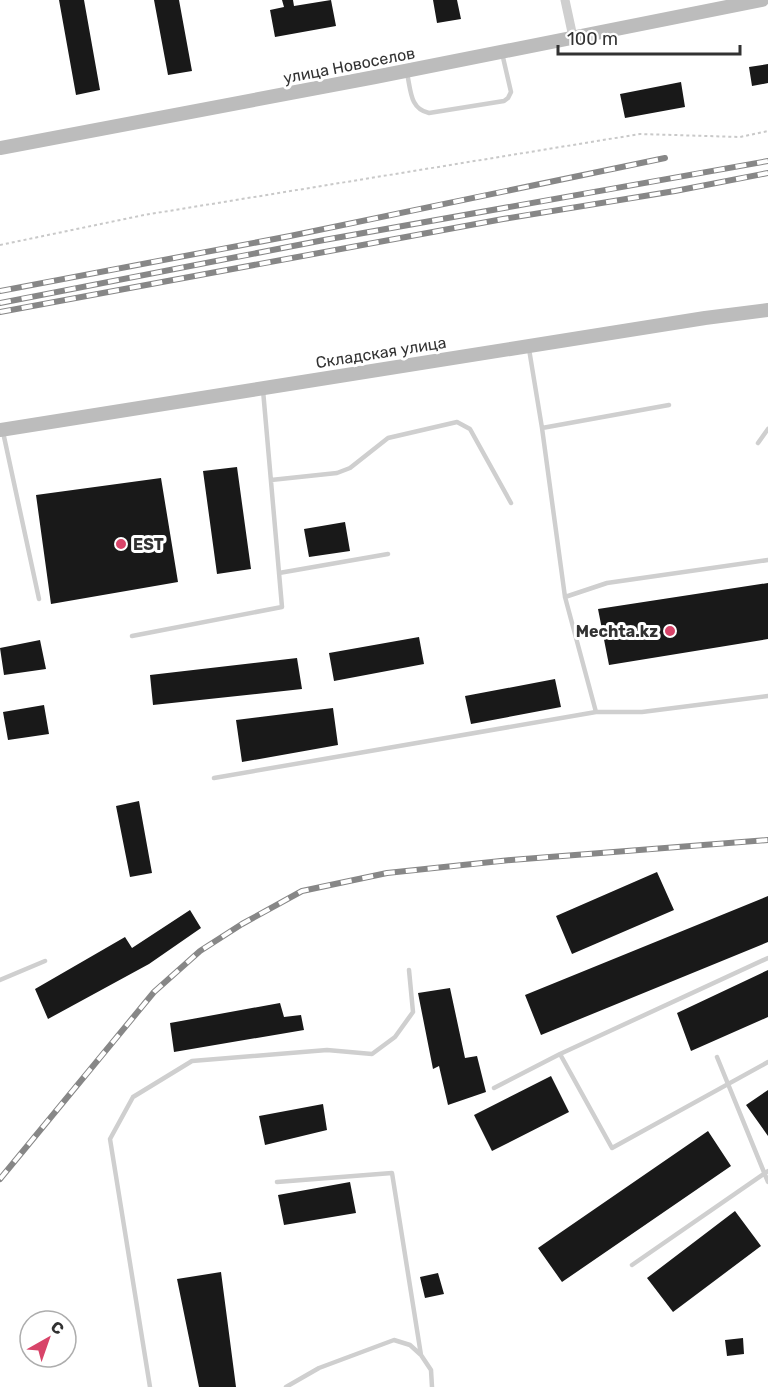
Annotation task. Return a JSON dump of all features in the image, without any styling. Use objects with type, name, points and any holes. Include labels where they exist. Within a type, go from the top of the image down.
[{"type":"street","points":[[565,0],[573,37]]},
{"type":"street","name":"улица Новоселов","points":[[0,148],[573,37],[702,5],[762,0]]},
{"type":"street","name":"Складская улица","points":[[1,429],[768,310]]},
{"type":"lane","points":[[406,71],[415,107],[420,111],[429,113],[504,101],[511,92],[501,51]]},
{"type":"lane","points":[[528,346],[542,428],[565,597],[596,711]]},
{"type":"lane","points":[[132,636],[282,607],[263,387]]},
{"type":"lane","points":[[542,428],[669,405]]},
{"type":"lane","points":[[271,480],[337,473],[350,468],[388,438],[457,422],[470,429],[511,503]]},
{"type":"lane","points":[[1,429],[39,599]]},
{"type":"lane","points":[[758,443],[768,429]]},
{"type":"lane","points":[[279,573],[388,554]]},
{"type":"lane","points":[[565,597],[607,583],[768,560]]},
{"type":"lane","points":[[214,778],[596,711],[642,712],[768,696]]},
{"type":"lane","points":[[494,1089],[560,1054],[768,958]]},
{"type":"lane","points":[[0,980],[45,961]]},
{"type":"lane","points":[[150,1387],[110,1139],[133,1097],[192,1061],[327,1050],[372,1054],[395,1037],[413,1012],[410,970]]},
{"type":"lane","points":[[560,1054],[612,1148],[768,1062]]},
{"type":"lane","points":[[717,1057],[766,1172],[768,1182]]},
{"type":"lane","points":[[632,1265],[766,1172]]},
{"type":"lane","points":[[277,1182],[392,1173],[422,1355]]},
{"type":"lane","points":[[286,1387],[319,1368],[394,1340],[410,1345],[422,1355],[431,1370],[432,1387]]},
{"type":"path","points":[[0,245],[144,215],[640,134],[740,136],[768,131]]},
{"type":"building","points":[[59,0],[84,0],[100,90],[76,95]]},
{"type":"building","points":[[154,0],[179,0],[192,71],[168,75]]},
{"type":"building","points":[[282,0],[293,0],[294,6],[331,0],[336,26],[275,37],[270,10],[284,7]]},
{"type":"building","points":[[433,0],[457,0],[461,19],[437,23]]},
{"type":"building","points":[[768,64],[768,83],[752,86],[749,67]]},
{"type":"building","points":[[681,82],[685,107],[625,118],[620,94]]},
{"type":"building","points":[[237,467],[251,569],[217,574],[203,471]]},
{"type":"building","points":[[161,478],[178,582],[51,604],[36,495]]},
{"type":"building","points":[[345,522],[350,551],[309,557],[304,529]]},
{"type":"building","points":[[768,583],[768,639],[609,665],[598,609]]},
{"type":"building","points":[[419,637],[424,664],[334,681],[329,653]]},
{"type":"building","points":[[40,640],[46,669],[4,675],[0,648]]},
{"type":"building","points":[[297,658],[302,689],[153,705],[150,675]]},
{"type":"building","points":[[555,679],[561,707],[471,724],[465,696]]},
{"type":"building","points":[[44,705],[49,734],[8,740],[3,712]]},
{"type":"building","points":[[333,708],[338,745],[242,762],[236,720]]},
{"type":"building","points":[[139,801],[152,873],[130,877],[116,806]]},
{"type":"building","points":[[657,872],[674,910],[572,954],[556,916]]},
{"type":"building","points":[[768,896],[768,942],[541,1035],[525,995]]},
{"type":"building","points":[[190,910],[201,928],[149,964],[48,1019],[35,989],[125,937],[132,948]]},
{"type":"building","points":[[768,970],[768,1017],[691,1051],[677,1013]]},
{"type":"building","points":[[450,988],[465,1058],[477,1056],[486,1092],[448,1105],[439,1066],[433,1069],[418,993]]},
{"type":"building","points":[[280,1003],[284,1017],[301,1015],[304,1030],[174,1052],[170,1023]]},
{"type":"building","points":[[551,1076],[569,1112],[492,1151],[474,1115]]},
{"type":"building","points":[[768,1090],[768,1136],[746,1105]]},
{"type":"building","points":[[323,1104],[327,1130],[265,1145],[259,1116]]},
{"type":"building","points":[[708,1131],[731,1166],[562,1282],[538,1248]]},
{"type":"building","points":[[350,1182],[356,1213],[284,1225],[278,1195]]},
{"type":"building","points":[[735,1211],[761,1246],[673,1312],[647,1278]]},
{"type":"building","points":[[221,1272],[236,1387],[199,1387],[177,1279]]},
{"type":"building","points":[[438,1273],[444,1294],[425,1298],[420,1277]]},
{"type":"building","points":[[743,1338],[744,1354],[727,1356],[725,1340]]},
{"type":"railway","points":[[0,291],[290,236],[665,158]]},
{"type":"railway","points":[[0,303],[324,240],[768,161]]},
{"type":"railway","points":[[0,312],[503,219],[675,191],[768,173]]},
{"type":"railway","points":[[0,1179],[154,992],[200,951],[242,924],[302,891],[387,873],[511,860],[768,840]]},
{"type":"place","name":"EST","points":[[121,544]]},
{"type":"place","name":"Mechta.kz","points":[[670,631]]}]
